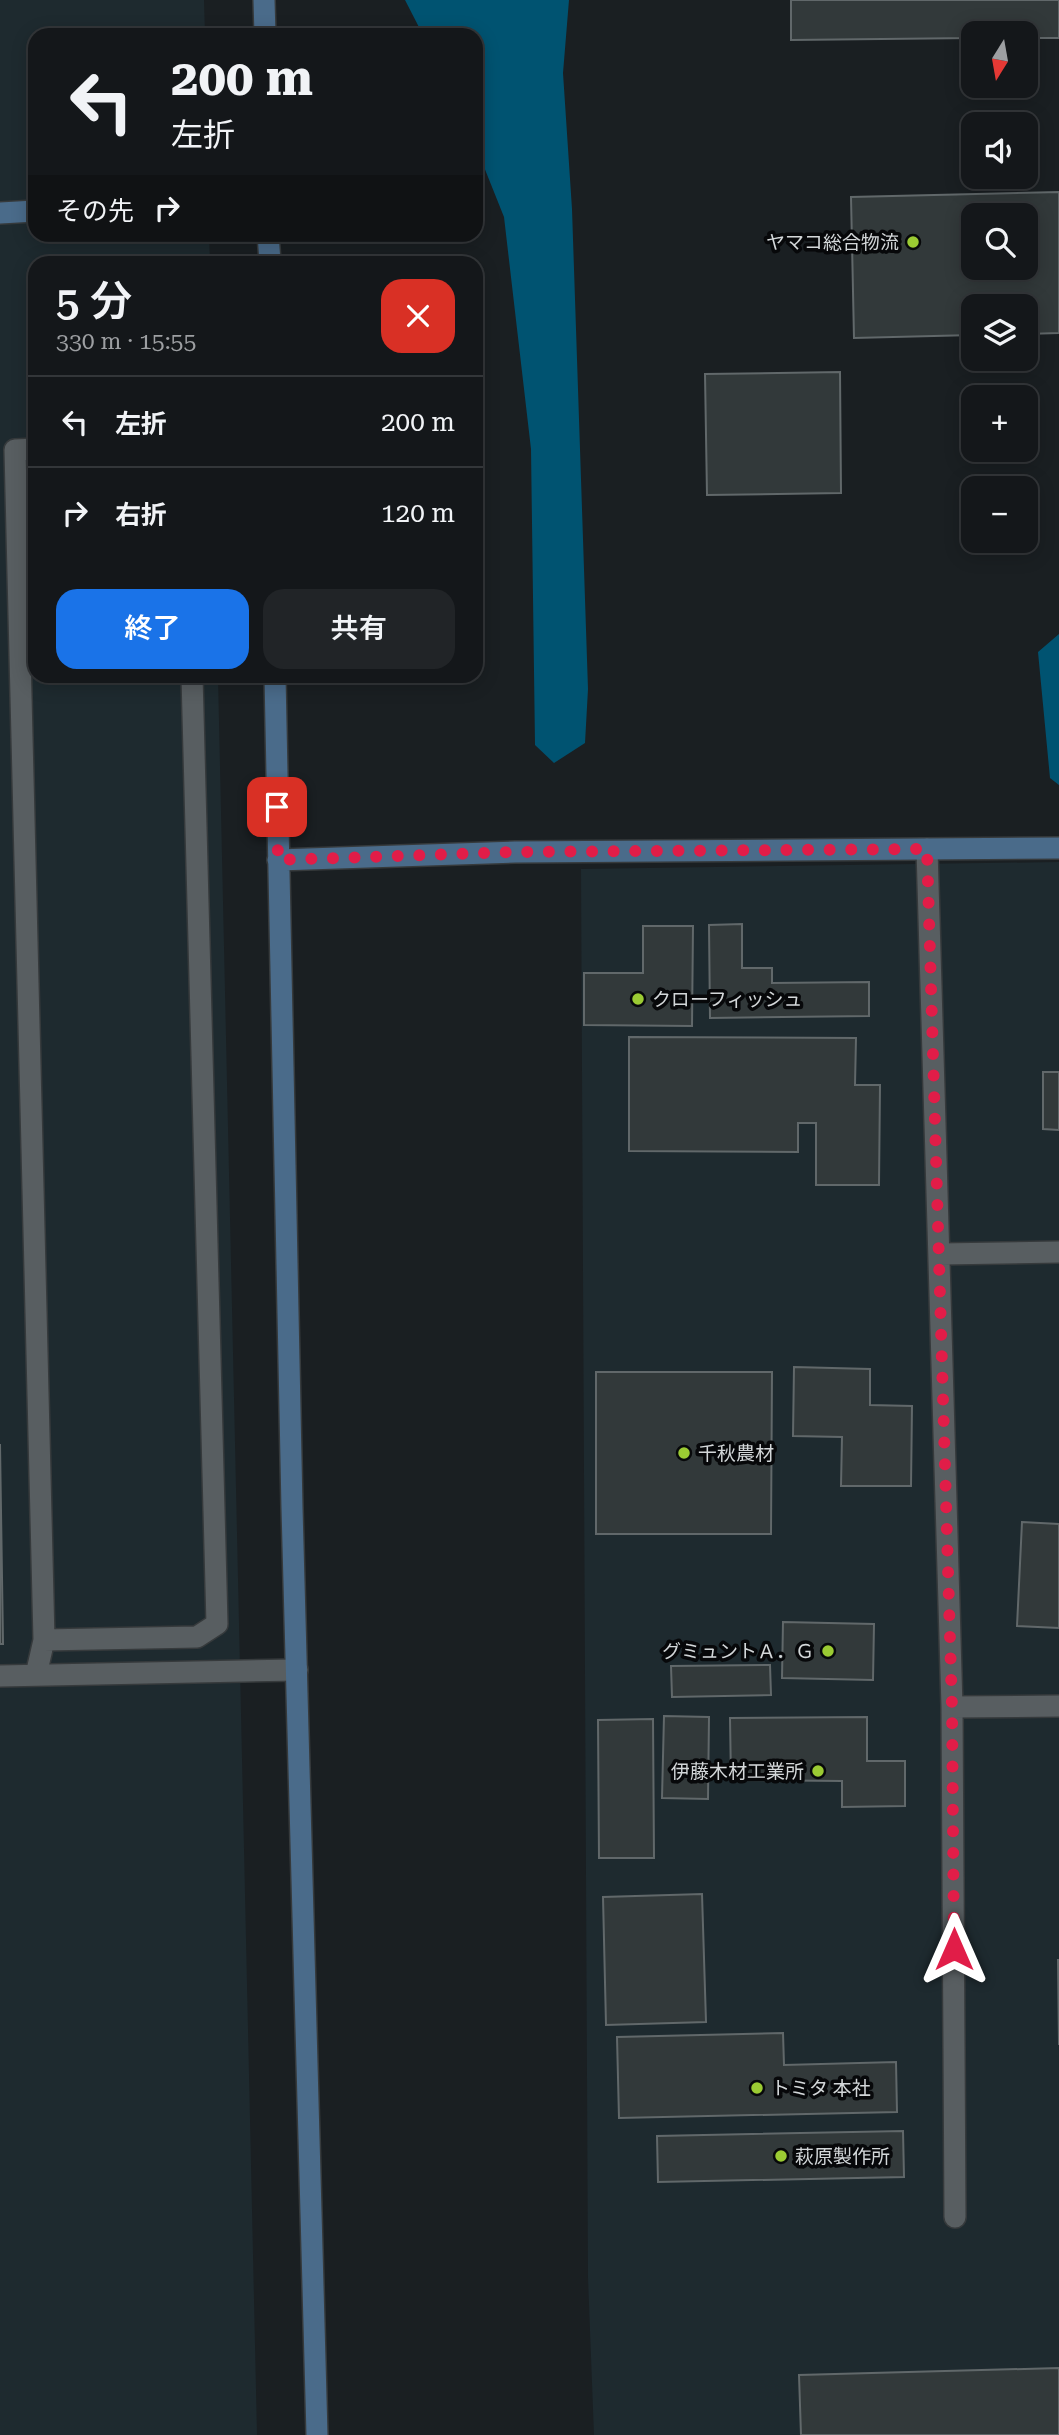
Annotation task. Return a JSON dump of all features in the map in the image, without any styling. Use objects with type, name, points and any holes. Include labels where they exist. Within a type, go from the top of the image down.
[{"type":"street","points":[[264,0],[265,28]]},
{"type":"street","points":[[0,213],[28,211]]},
{"type":"street","points":[[28,449],[15,450],[44,1640],[36,1675]]},
{"type":"street","points":[[44,1640],[197,1637],[217,1624],[192,683]]},
{"type":"street","points":[[275,683],[317,2435]]},
{"type":"street","points":[[278,860],[515,852],[1059,848]]},
{"type":"street","points":[[927,849],[941,1254],[952,1707],[955,2217]]},
{"type":"street","points":[[941,1254],[1059,1252]]},
{"type":"street","points":[[0,1676],[297,1670]]},
{"type":"street","points":[[952,1707],[1059,1706]]},
{"type":"shaded area","points":[[0,0],[204,0],[205,28],[28,28],[28,242],[209,242],[210,256],[28,256],[28,683],[218,683],[257,2435],[0,2435]]},
{"type":"shaded area","points":[[405,0],[569,0],[563,73],[572,209],[588,689],[585,743],[554,763],[535,745],[531,449],[504,217],[483,164],[483,28],[419,28]]},
{"type":"shaded area","points":[[1059,634],[1059,785],[1050,778],[1038,652]]},
{"type":"shaded area","points":[[1059,862],[1059,2435],[594,2435],[588,2278],[581,869]]},
{"type":"building","points":[[791,0],[1059,0],[1059,38],[1038,38],[1038,21],[961,21],[961,38],[791,40]]},
{"type":"building","name":"ヤマコ総合物流","points":[[1059,192],[1059,333],[1038,334],[1038,294],[961,294],[961,335],[854,338],[851,197]]},
{"type":"building","points":[[840,372],[841,493],[707,495],[705,374]]},
{"type":"building","points":[[742,924],[742,968],[772,968],[772,983],[869,982],[869,1016],[710,1018],[709,925]]},
{"type":"building","name":"クローフィッシュ","points":[[643,926],[693,926],[692,1026],[584,1025],[584,973],[643,973]]},
{"type":"building","points":[[629,1037],[856,1038],[855,1085],[880,1085],[879,1185],[816,1185],[816,1123],[798,1123],[798,1152],[629,1151]]},
{"type":"building","points":[[1043,1072],[1059,1072],[1059,1130],[1043,1129]]},
{"type":"building","points":[[794,1367],[870,1369],[870,1405],[912,1406],[911,1486],[841,1486],[842,1437],[793,1436]]},
{"type":"building","name":"千秋農材","points":[[596,1372],[772,1372],[771,1534],[596,1534]]},
{"type":"building","points":[[0,1444],[3,1644],[0,1644]]},
{"type":"building","points":[[1022,1522],[1059,1524],[1059,1628],[1017,1626]]},
{"type":"building","name":"グミュントＡ．Ｇ","points":[[783,1622],[874,1624],[873,1680],[782,1678]]},
{"type":"building","points":[[770,1665],[771,1695],[672,1697],[671,1666]]},
{"type":"building","points":[[664,1716],[709,1717],[708,1799],[662,1798]]},
{"type":"building","name":"伊藤木材工業所","points":[[867,1717],[867,1761],[905,1761],[905,1806],[842,1807],[842,1781],[731,1780],[730,1718]]},
{"type":"building","points":[[653,1719],[654,1858],[599,1858],[598,1720]]},
{"type":"building","points":[[702,1894],[706,2022],[606,2025],[603,1897]]},
{"type":"building","points":[[1058,1960],[1059,1960],[1059,2045]]},
{"type":"building","name":"トミタ 本社","points":[[783,2033],[784,2065],[896,2062],[897,2112],[619,2118],[617,2037]]},
{"type":"building","name":"萩原製作所","points":[[903,2131],[904,2177],[658,2182],[657,2136]]},
{"type":"building","points":[[1059,2368],[1059,2435],[801,2435],[799,2375]]},
{"type":"place","name":"ヤマコ総合物流","points":[[913,242]]},
{"type":"place","name":"クローフィッシュ","points":[[638,999]]},
{"type":"place","name":"千秋農材","points":[[684,1453]]},
{"type":"place","name":"グミュントＡ．Ｇ","points":[[828,1651]]},
{"type":"place","name":"伊藤木材工業所","points":[[818,1771]]},
{"type":"place","name":"トミタ 本社","points":[[757,2088]]},
{"type":"place","name":"萩原製作所","points":[[781,2156]]},
{"type":"route","points":[[277,807],[278,860],[515,852],[927,849],[941,1254],[952,1707],[954,1949]]}]
